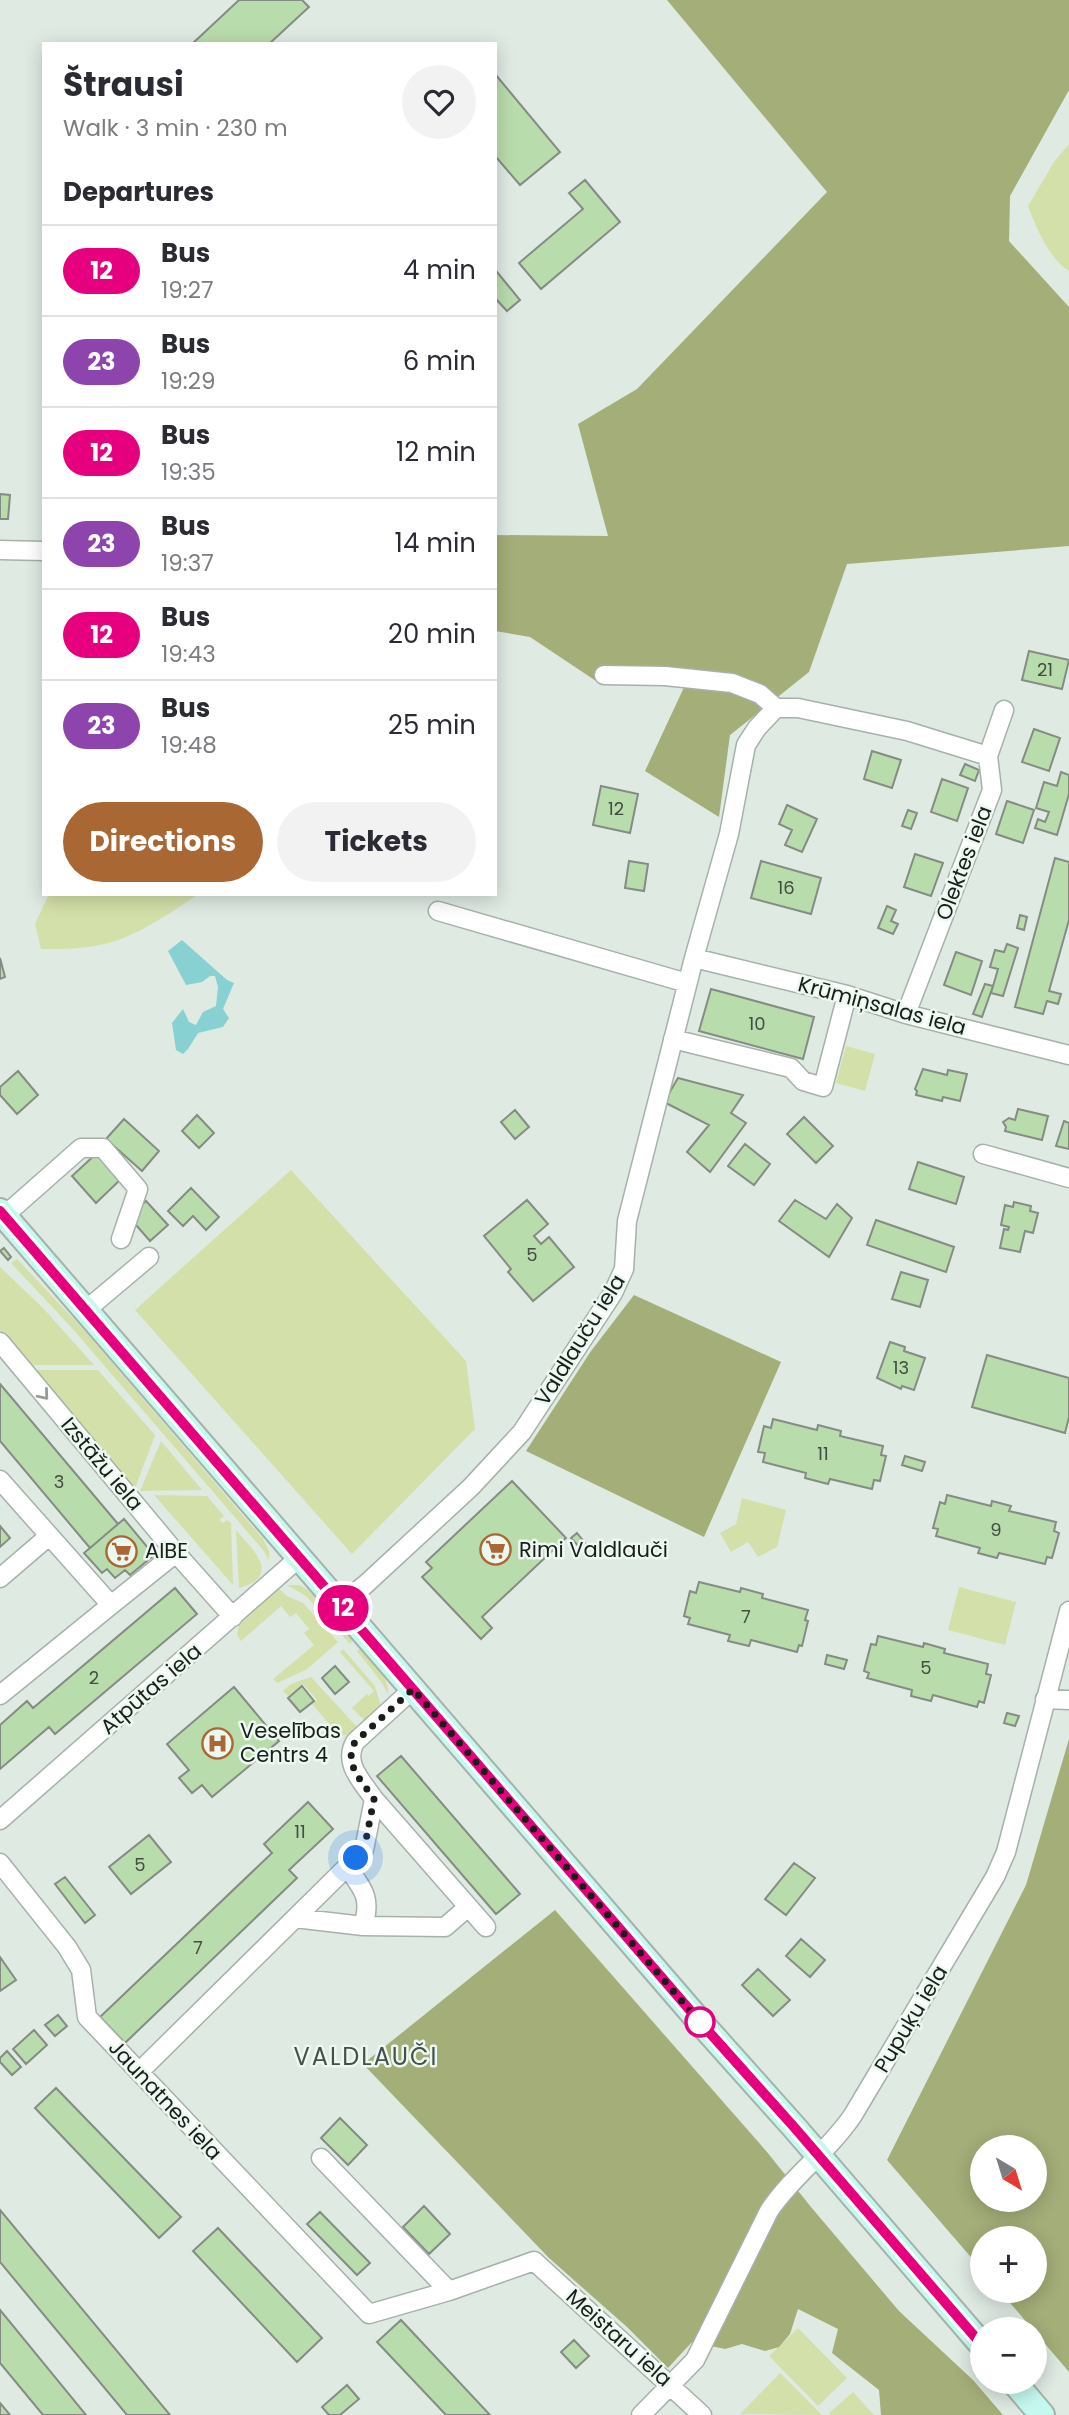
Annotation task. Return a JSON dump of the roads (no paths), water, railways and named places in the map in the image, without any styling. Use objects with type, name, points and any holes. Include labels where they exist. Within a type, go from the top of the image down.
[{"type":"main road","points":[[2,1213],[970,2331]]},
{"type":"main road","points":[[1024,2394],[1042,2415]]},
{"type":"street","points":[[0,550],[42,551]]},
{"type":"street","points":[[604,675],[687,677],[732,683],[760,694],[776,708],[798,708],[908,731],[988,756]]},
{"type":"street","name":"Valdlauču iela","points":[[340,1605],[433,1523],[507,1450],[522,1432],[625,1269],[626,1221],[687,983],[729,834],[746,745],[757,728],[776,708]]},
{"type":"street","name":"Olektes iela","points":[[906,1014],[992,790],[988,756],[1004,710]]},
{"type":"street","points":[[438,911],[687,983]]},
{"type":"street","name":"Krūmiņsalas iela","points":[[694,958],[847,995],[906,1014],[1069,1055]]},
{"type":"street","points":[[673,1039],[791,1068],[803,1081],[823,1087],[847,995]]},
{"type":"street","points":[[2,1213],[81,1148],[103,1148],[138,1189],[121,1239]]},
{"type":"street","points":[[983,1154],[1069,1178]]},
{"type":"street","points":[[86,1310],[149,1257]]},
{"type":"street","name":"Izstāžu iela","points":[[0,1342],[176,1553],[233,1617]]},
{"type":"street","points":[[0,1480],[111,1605]]},
{"type":"street","points":[[0,1578],[50,1536]]},
{"type":"street","points":[[0,1695],[176,1553]]},
{"type":"street","name":"Atpūtas iela","points":[[0,1820],[300,1557]]},
{"type":"street","name":"Pupuķu iela","points":[[641,2415],[695,2360],[769,2211],[783,2190],[839,2136],[995,1877],[1006,1852],[1069,1611]]},
{"type":"street","points":[[413,1689],[355,1742],[350,1751],[350,1764],[374,1799],[486,1927]]},
{"type":"street","points":[[1045,1699],[1069,1700]]},
{"type":"street","points":[[139,2071],[364,1850],[374,1799]]},
{"type":"street","name":"Jaunatnes iela","points":[[0,1863],[67,1947],[81,1970],[87,2017],[369,2314],[449,2291]]},
{"type":"street","points":[[347,1867],[365,1892],[367,1912],[363,1926]]},
{"type":"street","points":[[295,1919],[363,1926],[445,1927],[468,1907]]},
{"type":"street","points":[[321,2158],[449,2291]]},
{"type":"street","name":"Meistaru iela","points":[[449,2291],[534,2261],[702,2415]]},
{"type":"water","points":[[182,940],[227,980],[234,983],[223,1009],[229,1018],[223,1027],[198,1033],[183,1054],[176,1050],[172,1023],[183,1009],[189,1022],[196,1025],[203,1012],[216,1006],[218,987],[215,976],[186,985],[168,951]]},
{"type":"place","name":"Rimi Valdlauči","points":[[496,1550]]},
{"type":"place","name":"AIBE","points":[[122,1551]]},
{"type":"place","name":"Veselības Centrs 4","points":[[217,1743]]},
{"type":"district","name":"VALDLAUČI","points":[[366,2057]]}]
